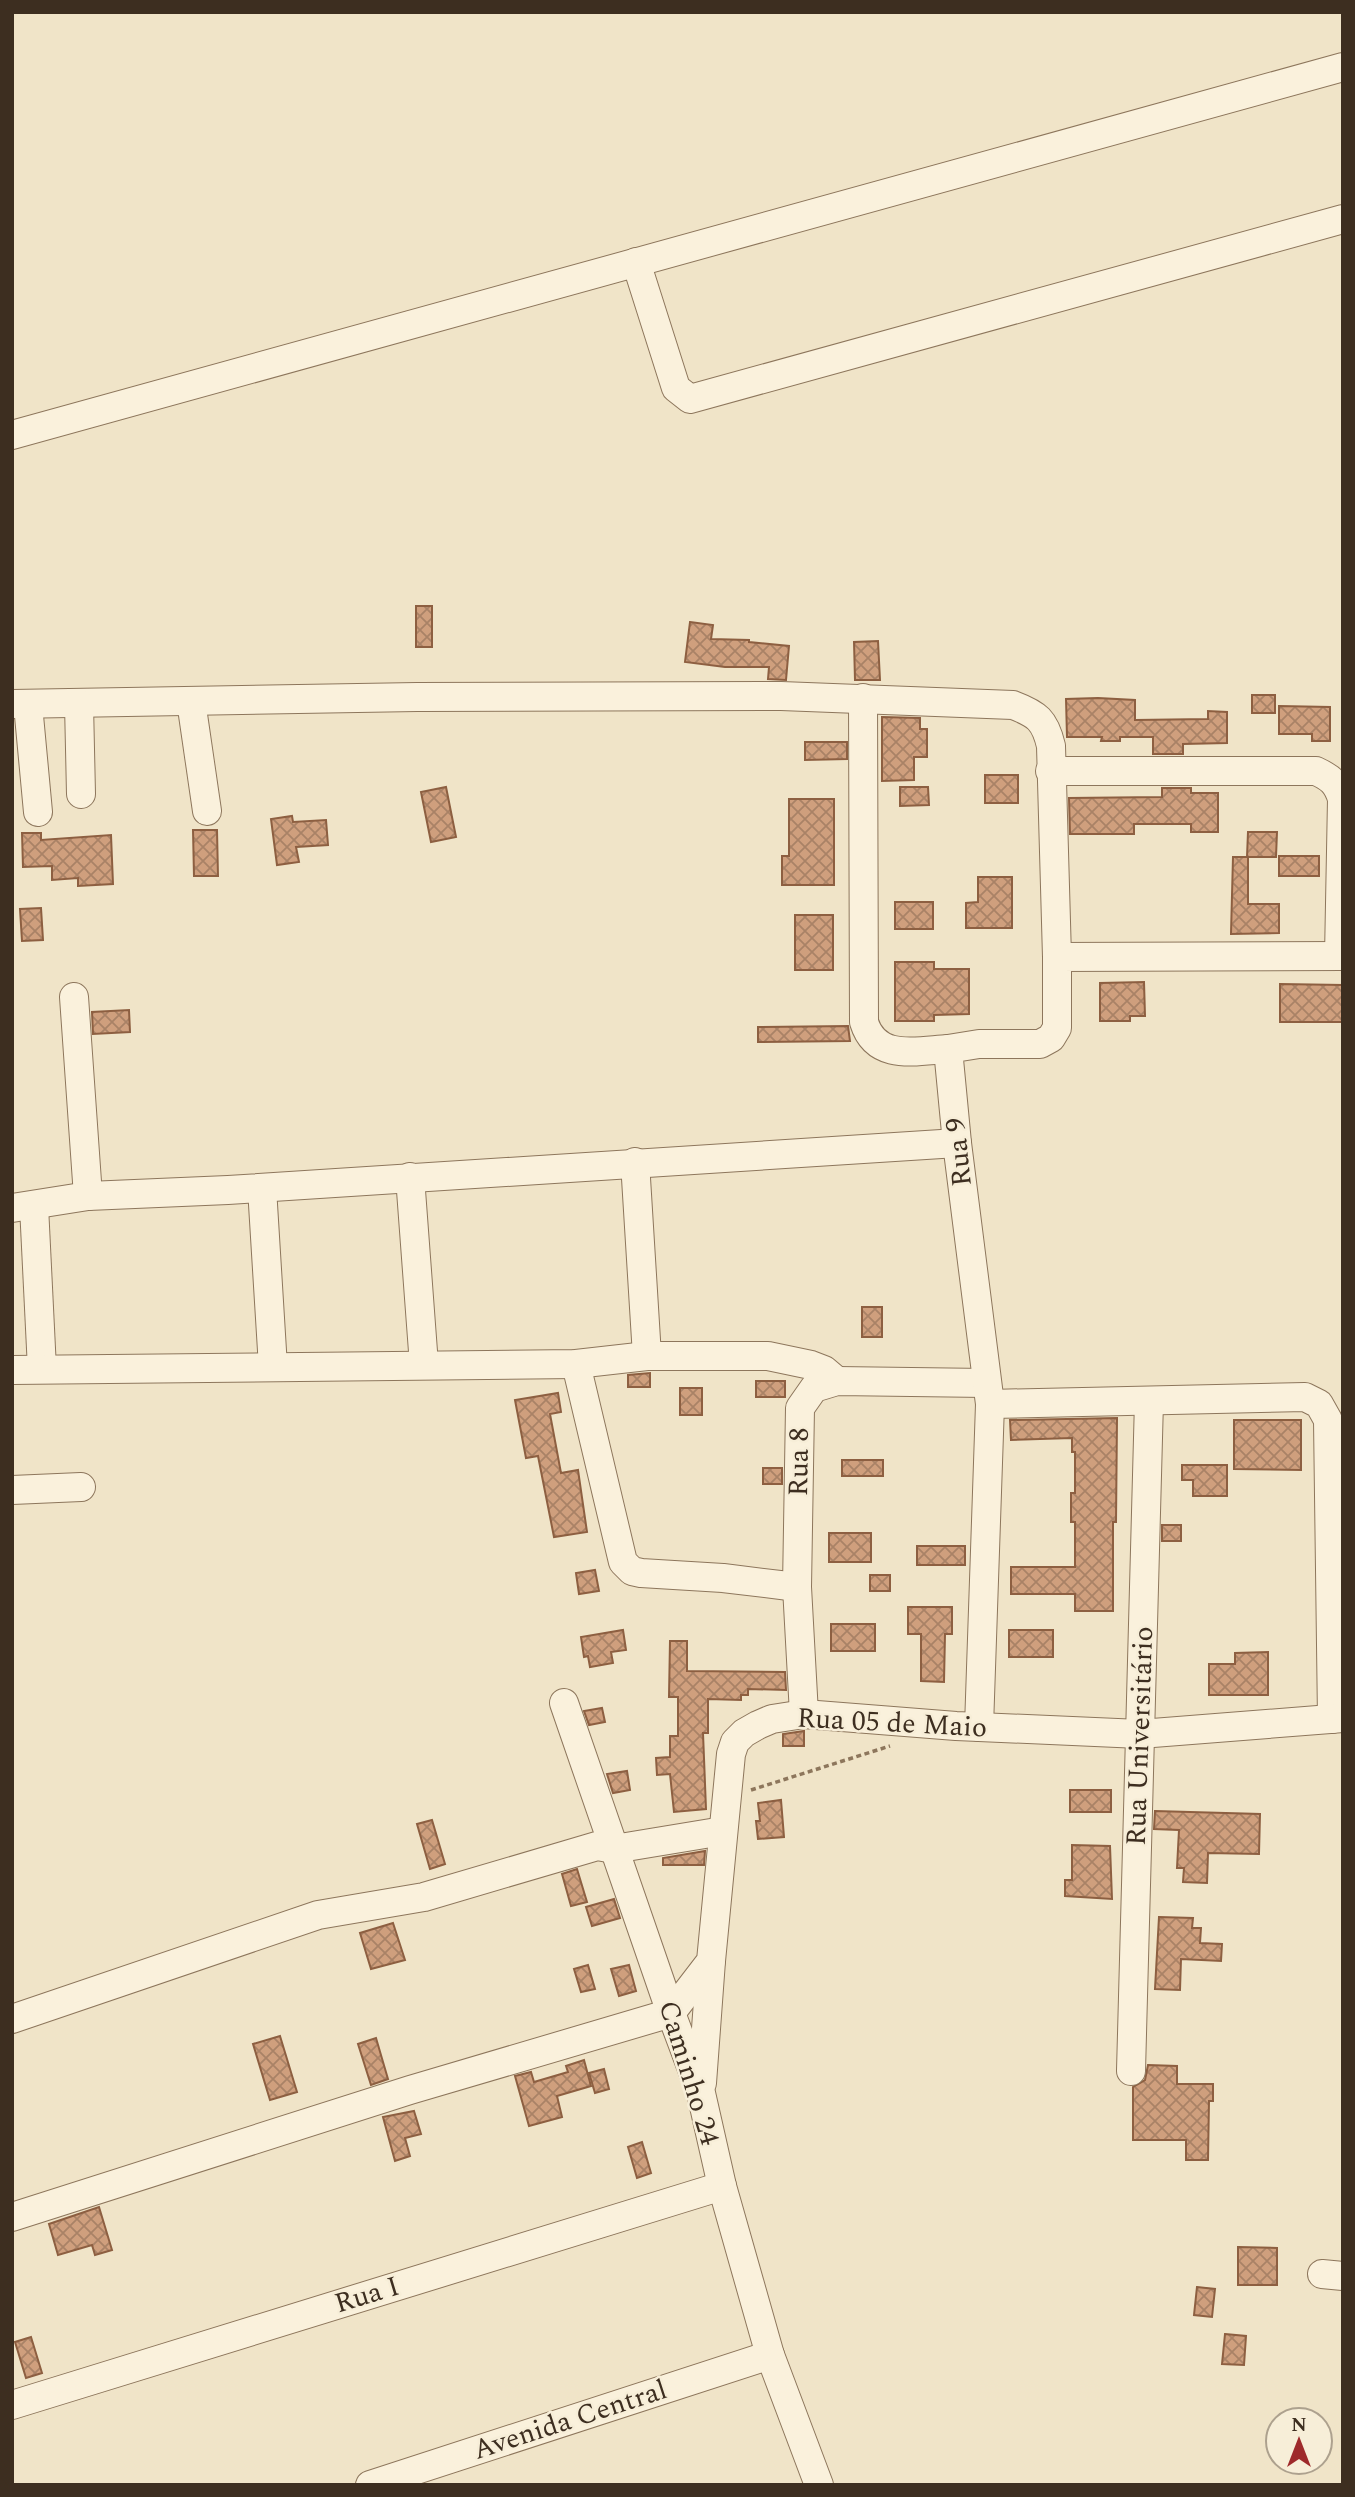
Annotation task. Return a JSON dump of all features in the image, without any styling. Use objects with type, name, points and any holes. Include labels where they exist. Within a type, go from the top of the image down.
[{"type":"street","points":[[12,435],[1343,67]]},
{"type":"street","points":[[636,262],[676,388],[690,399],[1343,219]]},
{"type":"street","points":[[38,812],[20,704],[445,697],[863,698],[1013,705],[1026,710],[1044,724],[1051,746],[1057,1028],[1051,1038],[1040,1044],[979,1044],[915,1051],[884,1049],[874,1042],[867,1032],[864,1022],[863,698]]},
{"type":"street","points":[[191,701],[207,811]]},
{"type":"street","points":[[79,704],[81,794]]},
{"type":"street","points":[[1050,771],[1316,771],[1331,778],[1342,799],[1341,956],[1057,957]]},
{"type":"street","points":[[74,997],[88,1196]]},
{"type":"street","name":"Rua 9","points":[[948,1049],[988,1393],[979,1727]]},
{"type":"street","points":[[42,1369],[23,1207],[88,1196],[262,1188],[957,1143]]},
{"type":"street","points":[[635,1162],[647,1356]]},
{"type":"street","points":[[410,1177],[424,1366]]},
{"type":"street","points":[[262,1188],[273,1367]]},
{"type":"street","points":[[12,1370],[576,1364],[647,1356],[768,1356],[824,1370],[837,1381]]},
{"type":"street","points":[[799,1362],[800,1408]]},
{"type":"street","points":[[576,1364],[626,1568],[640,1573],[723,1578],[797,1587]]},
{"type":"street","name":"Rua 8","points":[[804,1714],[797,1587],[800,1408],[814,1388],[837,1381],[988,1393],[1149,1401],[1305,1397],[1314,1400],[1324,1410],[1328,1420],[1338,1718]]},
{"type":"street","name":"Rua Universitário","points":[[1131,2071],[1149,1401]]},
{"type":"street","points":[[12,1490],[82,1487]]},
{"type":"street","name":"Caminho 24","points":[[564,1703],[701,2093],[722,2186],[769,2356],[819,2485]]},
{"type":"street","name":"Rua 05 de Maio","points":[[701,2093],[731,1754],[735,1742],[744,1733],[772,1719],[804,1714],[979,1727],[1140,1734],[1338,1718]]},
{"type":"street","points":[[12,2019],[318,1916],[424,1897],[597,1846],[614,1849],[723,1831]]},
{"type":"street","points":[[12,2217],[410,2090],[671,2013],[712,1961]]},
{"type":"street","name":"Rua I","points":[[12,2405],[722,2186]]},
{"type":"street","name":"Avenida Central","points":[[370,2485],[769,2356]]},
{"type":"path","points":[[727,1797],[891,1746]]},
{"type":"building","points":[[416,606],[432,606],[432,647],[416,647]]},
{"type":"building","points":[[690,622],[713,625],[711,639],[749,640],[789,646],[786,680],[768,679],[769,667],[725,667],[685,662]]},
{"type":"building","points":[[878,641],[880,680],[855,680],[854,642]]},
{"type":"building","points":[[1252,695],[1275,695],[1275,713],[1252,713]]},
{"type":"building","points":[[1066,699],[1135,700],[1135,720],[1208,719],[1208,711],[1227,712],[1227,743],[1183,744],[1183,754],[1153,754],[1153,737],[1120,737],[1120,741],[1101,741],[1102,737],[1067,737]]},
{"type":"building","points":[[1279,706],[1330,707],[1330,741],[1312,741],[1312,734],[1279,734]]},
{"type":"building","points":[[882,717],[920,718],[920,729],[927,729],[927,757],[914,757],[914,780],[882,781]]},
{"type":"building","points":[[805,742],[847,742],[847,759],[805,760]]},
{"type":"building","points":[[985,775],[1018,775],[1018,803],[985,803]]},
{"type":"building","points":[[446,787],[456,837],[431,842],[421,792]]},
{"type":"building","points":[[900,787],[928,787],[929,805],[900,806]]},
{"type":"building","points":[[1162,788],[1191,788],[1191,793],[1218,793],[1218,832],[1191,832],[1191,824],[1134,824],[1134,834],[1070,834],[1069,798],[1162,797]]},
{"type":"building","points":[[789,799],[834,799],[834,885],[782,885],[782,856],[789,856]]},
{"type":"building","points":[[292,816],[293,822],[326,820],[328,845],[296,847],[299,862],[277,865],[271,819]]},
{"type":"building","points":[[193,830],[217,830],[218,876],[194,876]]},
{"type":"building","points":[[1248,832],[1277,832],[1276,857],[1247,857]]},
{"type":"building","points":[[22,833],[41,833],[41,840],[111,835],[113,884],[78,886],[78,878],[52,880],[52,866],[23,867]]},
{"type":"building","points":[[1279,856],[1319,856],[1319,876],[1279,876]]},
{"type":"building","points":[[1233,857],[1248,857],[1248,904],[1279,904],[1279,933],[1231,934]]},
{"type":"building","points":[[978,877],[1012,877],[1012,928],[966,928],[966,903],[978,902]]},
{"type":"building","points":[[895,902],[933,902],[933,929],[895,929]]},
{"type":"building","points":[[41,908],[43,940],[22,941],[20,909]]},
{"type":"building","points":[[795,915],[833,915],[833,970],[795,970]]},
{"type":"building","points":[[895,962],[934,962],[934,969],[969,969],[969,1014],[934,1015],[934,1021],[895,1021]]},
{"type":"building","points":[[1144,982],[1145,1016],[1130,1016],[1130,1021],[1100,1021],[1100,983]]},
{"type":"building","points":[[1280,984],[1343,985],[1343,1022],[1280,1022]]},
{"type":"building","points":[[129,1010],[130,1032],[93,1034],[92,1012]]},
{"type":"building","points":[[848,1026],[850,1041],[758,1042],[758,1027]]},
{"type":"building","points":[[862,1307],[882,1307],[882,1337],[862,1337]]},
{"type":"building","points":[[650,1373],[650,1387],[628,1387],[628,1375]]},
{"type":"building","points":[[756,1381],[785,1381],[785,1397],[756,1397]]},
{"type":"building","points":[[680,1388],[702,1388],[702,1415],[680,1415]]},
{"type":"building","points":[[558,1393],[561,1412],[550,1414],[561,1473],[578,1470],[587,1532],[554,1537],[538,1456],[526,1458],[515,1400]]},
{"type":"building","points":[[1117,1418],[1113,1611],[1075,1611],[1075,1594],[1011,1594],[1011,1567],[1075,1567],[1075,1522],[1071,1522],[1071,1493],[1075,1493],[1075,1452],[1072,1452],[1072,1438],[1011,1440],[1010,1420]]},
{"type":"building","points":[[1234,1420],[1301,1420],[1301,1470],[1234,1469]]},
{"type":"building","points":[[842,1460],[883,1460],[883,1476],[842,1476]]},
{"type":"building","points":[[1182,1465],[1227,1465],[1227,1496],[1193,1496],[1193,1480],[1182,1480]]},
{"type":"building","points":[[763,1468],[782,1468],[782,1484],[763,1484]]},
{"type":"building","points":[[1162,1525],[1181,1525],[1181,1541],[1162,1541]]},
{"type":"building","points":[[829,1533],[871,1533],[871,1562],[829,1562]]},
{"type":"building","points":[[917,1546],[965,1546],[965,1565],[917,1565]]},
{"type":"building","points":[[595,1570],[599,1591],[579,1594],[576,1573]]},
{"type":"building","points":[[870,1575],[890,1575],[890,1591],[870,1591]]},
{"type":"building","points":[[908,1607],[952,1607],[952,1634],[945,1634],[944,1682],[921,1681],[921,1634],[908,1634]]},
{"type":"building","points":[[831,1624],[875,1624],[875,1651],[831,1651]]},
{"type":"building","points":[[623,1630],[626,1650],[611,1652],[613,1663],[590,1667],[588,1656],[584,1657],[581,1637]]},
{"type":"building","points":[[1009,1630],[1053,1630],[1053,1657],[1009,1657]]},
{"type":"building","points":[[670,1641],[687,1641],[687,1671],[785,1672],[786,1690],[748,1689],[748,1695],[741,1695],[741,1700],[708,1699],[708,1733],[703,1733],[706,1809],[674,1812],[670,1774],[657,1775],[656,1758],[670,1757],[670,1736],[678,1736],[678,1697],[669,1697]]},
{"type":"building","points":[[1268,1652],[1268,1695],[1209,1695],[1209,1664],[1235,1664],[1235,1653]]},
{"type":"building","points":[[602,1708],[605,1722],[589,1725],[584,1711]]},
{"type":"building","points":[[804,1731],[804,1746],[783,1746],[783,1734]]},
{"type":"building","points":[[627,1771],[630,1790],[613,1793],[607,1774]]},
{"type":"building","points":[[1070,1790],[1111,1790],[1111,1812],[1070,1812]]},
{"type":"building","points":[[781,1800],[784,1837],[758,1839],[758,1803]]},
{"type":"building","points":[[1155,1811],[1260,1814],[1259,1854],[1208,1853],[1207,1883],[1183,1882],[1184,1868],[1177,1868],[1179,1830],[1154,1829]]},
{"type":"building","points":[[432,1820],[445,1864],[430,1869],[417,1824]]},
{"type":"building","points":[[1072,1845],[1110,1846],[1112,1899],[1065,1896],[1065,1880],[1072,1880]]},
{"type":"building","points":[[705,1851],[704,1865],[663,1865],[663,1858]]},
{"type":"building","points":[[577,1869],[587,1902],[571,1906],[562,1874]]},
{"type":"building","points":[[614,1899],[620,1918],[592,1926],[586,1907]]},
{"type":"building","points":[[1159,1917],[1193,1918],[1192,1928],[1201,1928],[1200,1943],[1222,1944],[1221,1961],[1181,1959],[1180,1990],[1155,1989]]},
{"type":"building","points":[[393,1923],[405,1960],[371,1969],[360,1933]]},
{"type":"building","points":[[588,1965],[595,1989],[581,1992],[574,1969]]},
{"type":"building","points":[[629,1965],[636,1991],[619,1996],[611,1969]]},
{"type":"building","points":[[280,2036],[297,2092],[270,2100],[253,2044]]},
{"type":"building","points":[[376,2038],[388,2079],[371,2085],[358,2044]]},
{"type":"building","points":[[584,2060],[591,2086],[557,2096],[562,2117],[529,2126],[515,2076],[531,2072],[534,2082],[568,2072],[566,2066]]},
{"type":"building","points":[[1148,2065],[1177,2066],[1177,2084],[1213,2084],[1213,2101],[1209,2101],[1208,2160],[1186,2160],[1186,2140],[1133,2140],[1133,2087],[1145,2080]]},
{"type":"building","points":[[604,2069],[609,2089],[595,2093],[589,2073]]},
{"type":"building","points":[[414,2111],[421,2134],[405,2138],[410,2156],[395,2161],[383,2117]]},
{"type":"building","points":[[642,2142],[651,2173],[637,2178],[628,2147]]},
{"type":"building","points":[[99,2207],[112,2250],[95,2255],[92,2245],[58,2255],[49,2224]]},
{"type":"building","points":[[1238,2247],[1277,2248],[1277,2285],[1238,2285]]},
{"type":"building","points":[[1197,2287],[1215,2289],[1212,2317],[1194,2315]]},
{"type":"building","points":[[1225,2334],[1246,2336],[1244,2365],[1222,2364]]},
{"type":"building","points":[[31,2337],[42,2373],[26,2378],[15,2342]]}]
